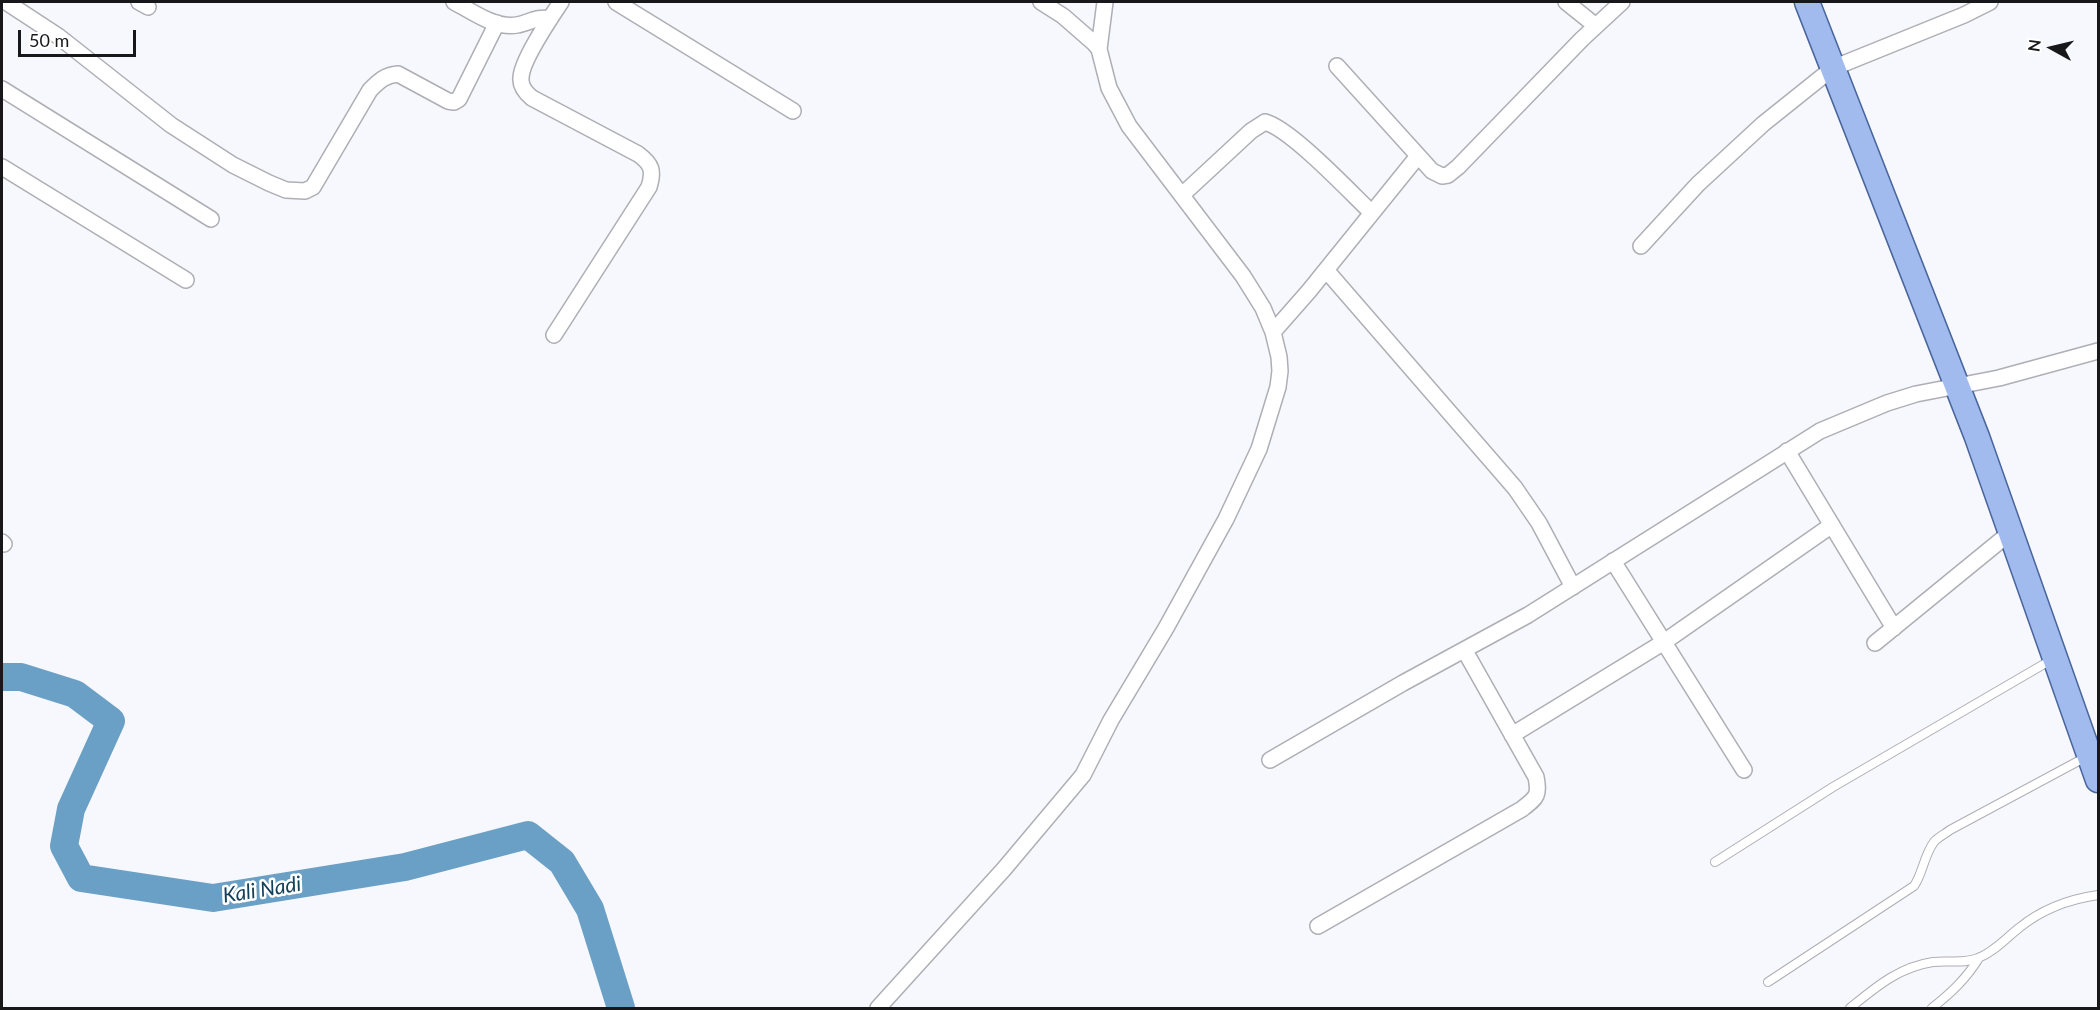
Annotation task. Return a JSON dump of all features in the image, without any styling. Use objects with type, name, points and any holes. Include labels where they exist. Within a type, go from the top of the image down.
[{"type":"main road","points":[[1807,2],[1956,385],[2098,780]]},
{"type":"street","points":[[6,2],[73,47],[171,125],[233,165],[269,183],[296,192],[313,187],[370,90],[380,80],[398,74],[448,101],[454,102],[459,99],[496,23]]},
{"type":"street","points":[[454,2],[496,23],[507,26],[518,25],[541,17],[550,19]]},
{"type":"street","points":[[554,335],[650,187],[653,175],[648,161],[638,154],[526,93],[520,79],[521,71],[561,2]]},
{"type":"street","points":[[616,2],[793,111]]},
{"type":"street","points":[[1041,2],[1089,37],[1099,49]]},
{"type":"street","points":[[878,1008],[1004,869],[1072,789],[1091,760],[1111,720],[1206,556],[1259,449],[1278,387],[1280,371],[1273,332],[1263,308],[1243,276],[1129,126],[1109,88],[1099,49],[1105,2]]},
{"type":"street","points":[[1566,2],[1596,26]]},
{"type":"street","points":[[1336,66],[1436,175],[1448,175],[1622,2]]},
{"type":"street","points":[[1641,246],[1698,184],[1763,124],[1833,69],[1990,2]]},
{"type":"street","points":[[2,89],[211,219]]},
{"type":"street","points":[[1182,195],[1251,131],[1265,122],[1290,136],[1372,213]]},
{"type":"street","points":[[1273,332],[1418,156]]},
{"type":"street","points":[[2,167],[186,280]]},
{"type":"street","points":[[1326,270],[1515,488],[1539,523],[1573,586]]},
{"type":"street","points":[[1270,760],[1403,683],[1528,615],[1820,431],[1858,414],[1916,394],[1999,378],[2098,351]]},
{"type":"street","points":[[1787,450],[1894,628]]},
{"type":"street","points":[[1512,735],[1664,642],[1832,525]]},
{"type":"street","points":[[1875,643],[2010,532]]},
{"type":"street","points":[[1613,561],[1744,770]]},
{"type":"street","points":[[1318,926],[1522,809],[1535,798],[1538,788],[1536,777],[1464,651]]},
{"type":"lane","points":[[1715,862],[1833,787],[2055,657]]},
{"type":"lane","points":[[1768,982],[1914,886],[1921,876],[1927,853],[1935,841],[1950,830],[2090,755]]},
{"type":"lane","points":[[1932,1008],[1963,981],[1979,958],[1994,949],[2021,926],[2044,912],[2081,898],[2098,895]]},
{"type":"lane","points":[[1850,1008],[1884,980],[1911,968],[1929,963],[1979,958]]},
{"type":"waterway","name":"Kali Nadi","points":[[2,677],[21,677],[75,694],[111,721],[71,809],[64,846],[81,878],[213,898],[405,867],[528,835],[562,862],[590,909],[621,1008]]}]
